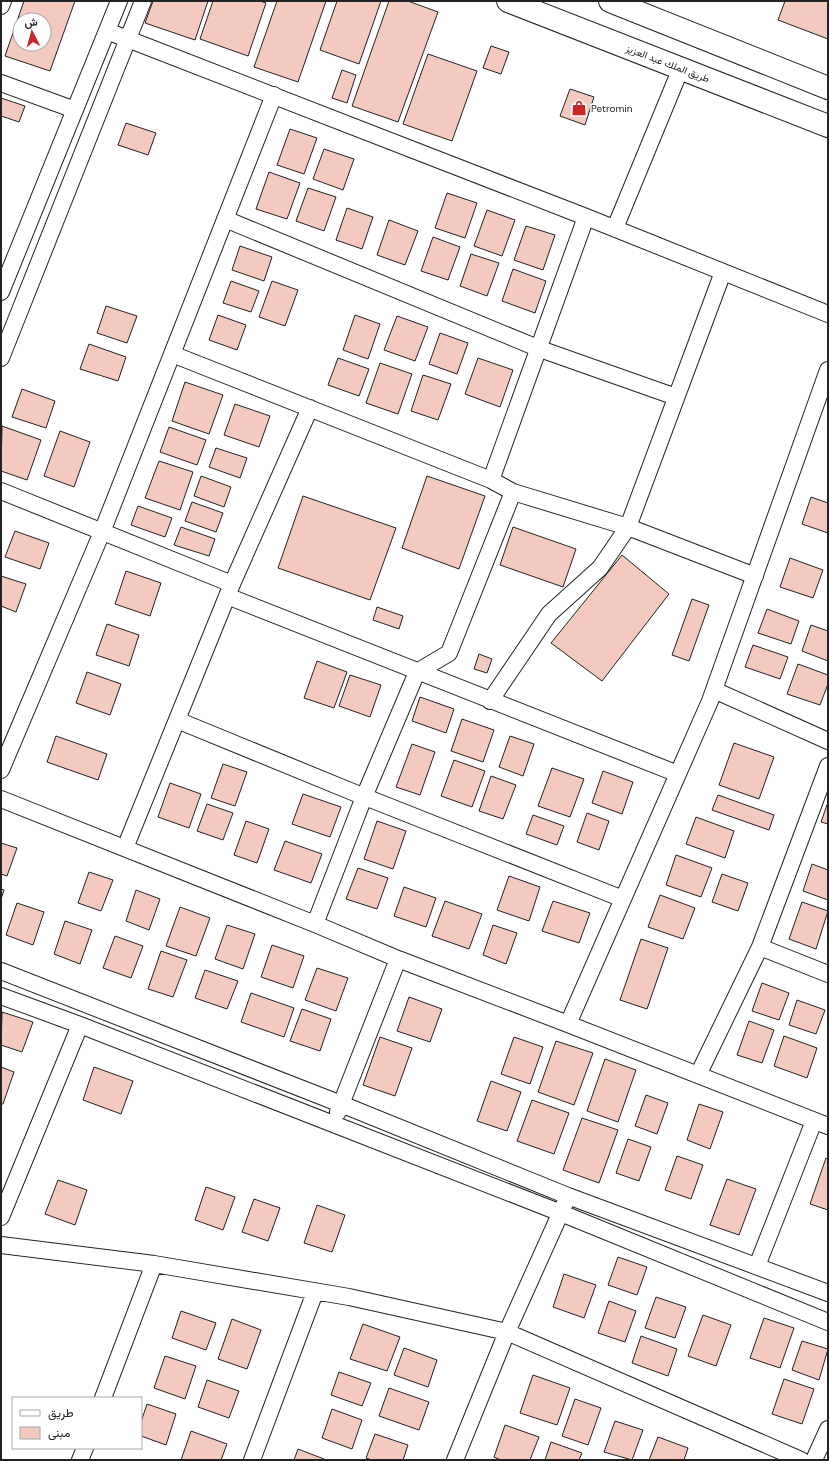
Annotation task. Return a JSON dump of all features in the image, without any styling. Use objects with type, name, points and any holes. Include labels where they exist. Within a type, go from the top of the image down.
[{"type":"highway","name":"طريق الملك عبد العزيز","points":[[508,1],[828,126]]},
{"type":"highway","points":[[610,1],[635,6],[828,88]]},
{"type":"street","points":[[1,6],[3,1]]},
{"type":"street","points":[[1,292],[119,1]]},
{"type":"street","points":[[1,358],[143,1]]},
{"type":"street","points":[[107,31],[615,228],[828,314]]},
{"type":"street","points":[[615,228],[681,68]]},
{"type":"street","points":[[1,82],[75,110]]},
{"type":"street","points":[[1,770],[102,532],[274,95]]},
{"type":"street","points":[[491,480],[540,349],[586,217]]},
{"type":"street","points":[[225,219],[540,349],[676,397]]},
{"type":"street","points":[[490,701],[550,614],[600,568],[628,527],[723,272]]},
{"type":"street","points":[[172,354],[491,480],[513,492],[628,527],[755,576]]},
{"type":"street","points":[[568,1024],[714,690],[828,370]]},
{"type":"street","points":[[125,848],[230,590],[310,408]]},
{"type":"street","points":[[1,491],[102,532],[417,672],[678,774]]},
{"type":"street","points":[[315,924],[364,797],[417,672],[449,653],[513,492]]},
{"type":"street","points":[[714,690],[828,741]]},
{"type":"street","points":[[177,720],[364,797],[623,900]]},
{"type":"street","points":[[698,1075],[760,947],[828,766]]},
{"type":"street","points":[[1,799],[315,924],[398,959],[821,1123],[757,1266]]},
{"type":"street","points":[[760,947],[828,974]]},
{"type":"street","points":[[334,1125],[398,959]]},
{"type":"street","points":[[1,971],[341,1104],[568,1196],[828,1293]]},
{"type":"street","points":[[1,996],[80,1025],[561,1213],[828,1322]]},
{"type":"street","points":[[1,1217],[80,1025]]},
{"type":"street","points":[[455,1460],[507,1332],[568,1196]]},
{"type":"street","points":[[1,1245],[154,1264],[314,1292],[507,1332],[801,1460]]},
{"type":"street","points":[[103,1397],[154,1264]]},
{"type":"street","points":[[252,1460],[314,1292]]},
{"type":"street","points":[[814,1460],[828,1429]]},
{"type":"street","points":[[80,1460],[84,1449]]},
{"type":"building","points":[[24,1],[75,1],[50,71],[5,56],[12,36],[12,52],[52,52],[52,12],[20,12]]},
{"type":"building","points":[[153,1],[208,1],[195,40],[145,23]]},
{"type":"building","points":[[213,1],[260,1],[266,3],[248,56],[200,39]]},
{"type":"building","points":[[277,1],[326,1],[298,82],[254,67]]},
{"type":"building","points":[[337,1],[381,1],[359,64],[320,50]]},
{"type":"building","points":[[389,1],[408,1],[438,12],[398,122],[352,106]]},
{"type":"building","points":[[785,1],[828,1],[828,39],[778,20]]},
{"type":"building","points":[[491,46],[509,52],[501,74],[483,68]]},
{"type":"building","points":[[428,54],[477,71],[452,141],[403,124]]},
{"type":"building","points":[[342,70],[356,75],[347,103],[332,98]]},
{"type":"building","points":[[570,89],[594,97],[585,125],[560,116]]},
{"type":"building","points":[[1,98],[25,106],[19,122],[1,116]]},
{"type":"building","points":[[126,123],[156,133],[148,155],[118,145]]},
{"type":"building","points":[[290,129],[317,138],[304,174],[277,165]]},
{"type":"building","points":[[324,149],[354,159],[343,190],[313,179]]},
{"type":"building","points":[[269,172],[300,183],[287,219],[256,209]]},
{"type":"building","points":[[308,188],[336,197],[324,231],[296,221]]},
{"type":"building","points":[[447,193],[477,203],[465,238],[435,228]]},
{"type":"building","points":[[347,208],[373,217],[362,249],[336,240]]},
{"type":"building","points":[[487,210],[515,220],[502,256],[474,246]]},
{"type":"building","points":[[389,220],[418,231],[405,265],[377,255]]},
{"type":"building","points":[[526,226],[555,235],[543,270],[514,260]]},
{"type":"building","points":[[433,237],[460,247],[448,280],[421,271]]},
{"type":"building","points":[[240,246],[272,257],[264,281],[232,270]]},
{"type":"building","points":[[471,254],[499,263],[487,296],[460,286]]},
{"type":"building","points":[[513,269],[546,281],[535,313],[502,301]]},
{"type":"building","points":[[231,281],[259,291],[251,312],[223,303]]},
{"type":"building","points":[[272,281],[298,290],[285,326],[259,317]]},
{"type":"building","points":[[106,306],[137,316],[127,343],[97,333]]},
{"type":"building","points":[[218,315],[246,325],[237,350],[209,340]]},
{"type":"building","points":[[355,315],[380,324],[368,359],[343,350]]},
{"type":"building","points":[[397,316],[428,327],[415,361],[384,350]]},
{"type":"building","points":[[440,333],[468,343],[457,374],[429,364]]},
{"type":"building","points":[[89,344],[126,357],[118,381],[80,369]]},
{"type":"building","points":[[338,358],[369,369],[359,396],[328,385]]},
{"type":"building","points":[[478,358],[513,370],[500,407],[465,394]]},
{"type":"building","points":[[380,363],[412,374],[398,414],[366,403]]},
{"type":"building","points":[[423,375],[451,384],[438,420],[411,411]]},
{"type":"building","points":[[185,382],[223,395],[209,434],[172,421]]},
{"type":"building","points":[[22,389],[55,401],[46,428],[12,417]]},
{"type":"building","points":[[235,404],[270,416],[259,447],[224,435]]},
{"type":"building","points":[[2,426],[41,440],[27,480],[1,471]]},
{"type":"building","points":[[169,427],[206,440],[197,465],[160,452]]},
{"type":"building","points":[[60,431],[90,442],[74,487],[44,476]]},
{"type":"building","points":[[216,448],[247,458],[240,478],[209,467]]},
{"type":"building","points":[[159,461],[193,472],[180,510],[145,498]]},
{"type":"building","points":[[201,476],[231,487],[224,507],[194,496]]},
{"type":"building","points":[[427,476],[485,496],[459,569],[402,548]]},
{"type":"building","points":[[303,496],[396,528],[370,600],[278,568]]},
{"type":"building","points":[[811,497],[828,503],[828,533],[802,524]]},
{"type":"building","points":[[192,502],[223,513],[216,532],[185,521]]},
{"type":"building","points":[[138,506],[172,518],[165,537],[131,525]]},
{"type":"building","points":[[181,527],[215,539],[209,556],[174,545]]},
{"type":"building","points":[[513,527],[576,549],[563,587],[500,565]]},
{"type":"building","points":[[15,531],[49,543],[40,569],[5,557]]},
{"type":"building","points":[[622,555],[669,594],[602,681],[551,643]]},
{"type":"building","points":[[790,558],[823,570],[813,598],[780,587]]},
{"type":"building","points":[[126,571],[161,583],[150,616],[115,604]]},
{"type":"building","points":[[1,576],[26,584],[16,612],[1,606]]},
{"type":"building","points":[[692,599],[709,605],[689,661],[672,655]]},
{"type":"building","points":[[377,607],[403,616],[399,629],[373,620]]},
{"type":"building","points":[[767,609],[799,621],[791,644],[758,633]]},
{"type":"building","points":[[107,624],[139,635],[129,666],[96,655]]},
{"type":"building","points":[[811,625],[828,631],[828,661],[802,651]]},
{"type":"building","points":[[753,645],[788,657],[780,679],[745,667]]},
{"type":"building","points":[[479,654],[492,659],[487,673],[474,669]]},
{"type":"building","points":[[317,661],[347,672],[334,708],[304,698]]},
{"type":"building","points":[[798,664],[828,675],[828,684],[820,705],[787,694]]},
{"type":"building","points":[[87,672],[121,684],[110,715],[76,703]]},
{"type":"building","points":[[350,675],[381,685],[370,717],[339,706]]},
{"type":"building","points":[[420,697],[454,709],[446,733],[412,721]]},
{"type":"building","points":[[462,719],[494,730],[483,762],[451,751]]},
{"type":"building","points":[[56,736],[107,754],[98,780],[47,762]]},
{"type":"building","points":[[510,736],[534,744],[523,776],[499,767]]},
{"type":"building","points":[[734,743],[774,757],[759,799],[719,785]]},
{"type":"building","points":[[412,744],[435,752],[420,795],[396,787]]},
{"type":"building","points":[[454,760],[485,771],[472,807],[441,796]]},
{"type":"building","points":[[223,764],[247,772],[235,806],[211,798]]},
{"type":"building","points":[[552,768],[584,779],[570,817],[538,806]]},
{"type":"building","points":[[603,771],[633,782],[622,814],[592,803]]},
{"type":"building","points":[[491,776],[516,785],[503,819],[479,811]]},
{"type":"building","points":[[170,783],[201,794],[189,828],[158,817]]},
{"type":"building","points":[[303,794],[341,807],[330,837],[292,824]]},
{"type":"building","points":[[718,795],[774,815],[769,830],[712,810]]},
{"type":"building","points":[[828,802],[828,824],[821,822]]},
{"type":"building","points":[[207,804],[233,813],[223,840],[197,831]]},
{"type":"building","points":[[587,813],[609,821],[599,850],[577,842]]},
{"type":"building","points":[[533,815],[564,826],[557,845],[526,834]]},
{"type":"building","points":[[696,817],[734,831],[725,858],[686,844]]},
{"type":"building","points":[[246,821],[269,829],[257,863],[234,855]]},
{"type":"building","points":[[377,821],[406,831],[393,869],[364,859]]},
{"type":"building","points":[[285,841],[322,854],[311,883],[274,870]]},
{"type":"building","points":[[1,843],[17,848],[7,876],[1,874]]},
{"type":"building","points":[[676,855],[712,868],[701,897],[666,885]]},
{"type":"building","points":[[812,864],[828,870],[828,900],[803,891]]},
{"type":"building","points":[[358,868],[388,878],[377,909],[346,899]]},
{"type":"building","points":[[89,872],[113,880],[101,911],[78,903]]},
{"type":"building","points":[[722,874],[748,883],[738,911],[712,902]]},
{"type":"building","points":[[509,876],[540,887],[529,921],[497,910]]},
{"type":"building","points":[[404,887],[436,898],[426,927],[394,916]]},
{"type":"building","points":[[1,889],[4,890],[1,899]]},
{"type":"building","points":[[136,890],[160,899],[149,930],[126,921]]},
{"type":"building","points":[[660,895],[695,908],[683,939],[648,927]]},
{"type":"building","points":[[445,901],[482,914],[469,949],[432,936]]},
{"type":"building","points":[[553,901],[590,913],[579,943],[542,931]]},
{"type":"building","points":[[802,902],[828,911],[816,949],[789,939]]},
{"type":"building","points":[[17,903],[44,912],[33,945],[6,935]]},
{"type":"building","points":[[180,907],[210,918],[196,956],[166,946]]},
{"type":"building","points":[[65,921],[92,930],[80,964],[54,954]]},
{"type":"building","points":[[227,925],[255,934],[243,969],[215,959]]},
{"type":"building","points":[[493,925],[517,933],[506,964],[483,955]]},
{"type":"building","points":[[115,936],[143,946],[131,978],[103,968]]},
{"type":"building","points":[[641,939],[668,948],[647,1009],[620,1000]]},
{"type":"building","points":[[272,945],[304,956],[293,988],[261,977]]},
{"type":"building","points":[[161,951],[187,960],[173,997],[148,989]]},
{"type":"building","points":[[317,968],[348,978],[336,1011],[305,1000]]},
{"type":"building","points":[[205,970],[238,981],[227,1009],[195,998]]},
{"type":"building","points":[[762,983],[789,993],[779,1020],[752,1011]]},
{"type":"building","points":[[251,993],[294,1008],[284,1037],[241,1022]]},
{"type":"building","points":[[409,997],[442,1009],[430,1042],[397,1031]]},
{"type":"building","points":[[797,1000],[825,1010],[816,1034],[789,1025]]},
{"type":"building","points":[[302,1009],[331,1019],[320,1051],[290,1041]]},
{"type":"building","points":[[2,1012],[33,1022],[22,1052],[1,1045]]},
{"type":"building","points":[[749,1021],[774,1030],[762,1063],[737,1055]]},
{"type":"building","points":[[784,1036],[817,1048],[807,1078],[774,1066]]},
{"type":"building","points":[[380,1037],[412,1048],[395,1096],[363,1085]]},
{"type":"building","points":[[514,1037],[543,1047],[530,1084],[501,1074]]},
{"type":"building","points":[[556,1041],[593,1053],[574,1105],[538,1092]]},
{"type":"building","points":[[605,1059],[636,1070],[618,1122],[587,1111]]},
{"type":"building","points":[[1,1067],[14,1072],[3,1104],[1,1104]]},
{"type":"building","points":[[94,1067],[133,1081],[121,1114],[83,1100]]},
{"type":"building","points":[[491,1081],[521,1092],[507,1131],[477,1121]]},
{"type":"building","points":[[646,1095],[668,1103],[657,1134],[635,1126]]},
{"type":"building","points":[[532,1100],[569,1113],[554,1154],[517,1141]]},
{"type":"building","points":[[699,1104],[723,1112],[710,1149],[687,1140]]},
{"type":"building","points":[[582,1118],[618,1130],[599,1183],[563,1170]]},
{"type":"building","points":[[628,1139],[651,1147],[639,1181],[616,1173]]},
{"type":"building","points":[[677,1156],[703,1165],[691,1199],[665,1190]]},
{"type":"building","points":[[826,1158],[828,1159],[828,1210],[810,1204]]},
{"type":"building","points":[[727,1179],[756,1189],[739,1235],[710,1225]]},
{"type":"building","points":[[58,1180],[87,1190],[75,1225],[45,1214]]},
{"type":"building","points":[[206,1187],[235,1197],[223,1230],[195,1220]]},
{"type":"building","points":[[254,1199],[280,1208],[268,1241],[242,1232]]},
{"type":"building","points":[[317,1205],[345,1215],[332,1252],[304,1243]]},
{"type":"building","points":[[618,1257],[647,1267],[637,1295],[608,1285]]},
{"type":"building","points":[[564,1274],[596,1285],[584,1318],[553,1307]]},
{"type":"building","points":[[656,1297],[686,1307],[675,1338],[645,1328]]},
{"type":"building","points":[[609,1301],[636,1311],[625,1342],[598,1333]]},
{"type":"building","points":[[181,1311],[216,1323],[206,1350],[172,1338]]},
{"type":"building","points":[[703,1315],[731,1325],[716,1366],[688,1356]]},
{"type":"building","points":[[764,1318],[794,1328],[780,1368],[750,1358]]},
{"type":"building","points":[[232,1319],[261,1330],[247,1369],[218,1359]]},
{"type":"building","points":[[363,1324],[400,1337],[387,1371],[350,1359]]},
{"type":"building","points":[[641,1336],[677,1349],[668,1376],[632,1363]]},
{"type":"building","points":[[802,1341],[828,1349],[819,1380],[792,1370]]},
{"type":"building","points":[[404,1348],[437,1360],[428,1387],[394,1375]]},
{"type":"building","points":[[165,1356],[196,1366],[185,1399],[154,1388]]},
{"type":"building","points":[[339,1372],[371,1383],[362,1406],[331,1395]]},
{"type":"building","points":[[533,1375],[570,1388],[557,1425],[520,1413]]},
{"type":"building","points":[[784,1379],[814,1389],[802,1424],[772,1414]]},
{"type":"building","points":[[207,1380],[239,1391],[229,1418],[198,1407]]},
{"type":"building","points":[[389,1388],[429,1402],[419,1430],[379,1416]]},
{"type":"building","points":[[575,1399],[601,1408],[588,1445],[562,1436]]},
{"type":"building","points":[[147,1404],[176,1414],[166,1445],[142,1436],[142,1419]]},
{"type":"building","points":[[332,1409],[362,1420],[352,1449],[322,1438]]},
{"type":"building","points":[[615,1421],[643,1430],[632,1460],[604,1452]]},
{"type":"building","points":[[505,1425],[539,1437],[530,1460],[501,1460],[494,1457]]},
{"type":"building","points":[[191,1431],[227,1444],[221,1460],[181,1460]]},
{"type":"building","points":[[375,1434],[408,1445],[403,1460],[372,1460],[366,1458]]},
{"type":"building","points":[[658,1437],[688,1448],[684,1460],[649,1460]]},
{"type":"building","points":[[551,1442],[582,1453],[579,1460],[545,1460]]},
{"type":"building","points":[[298,1449],[324,1459],[324,1460],[294,1460]]},
{"type":"place","name":"Petromin","points":[[579,108]]}]
